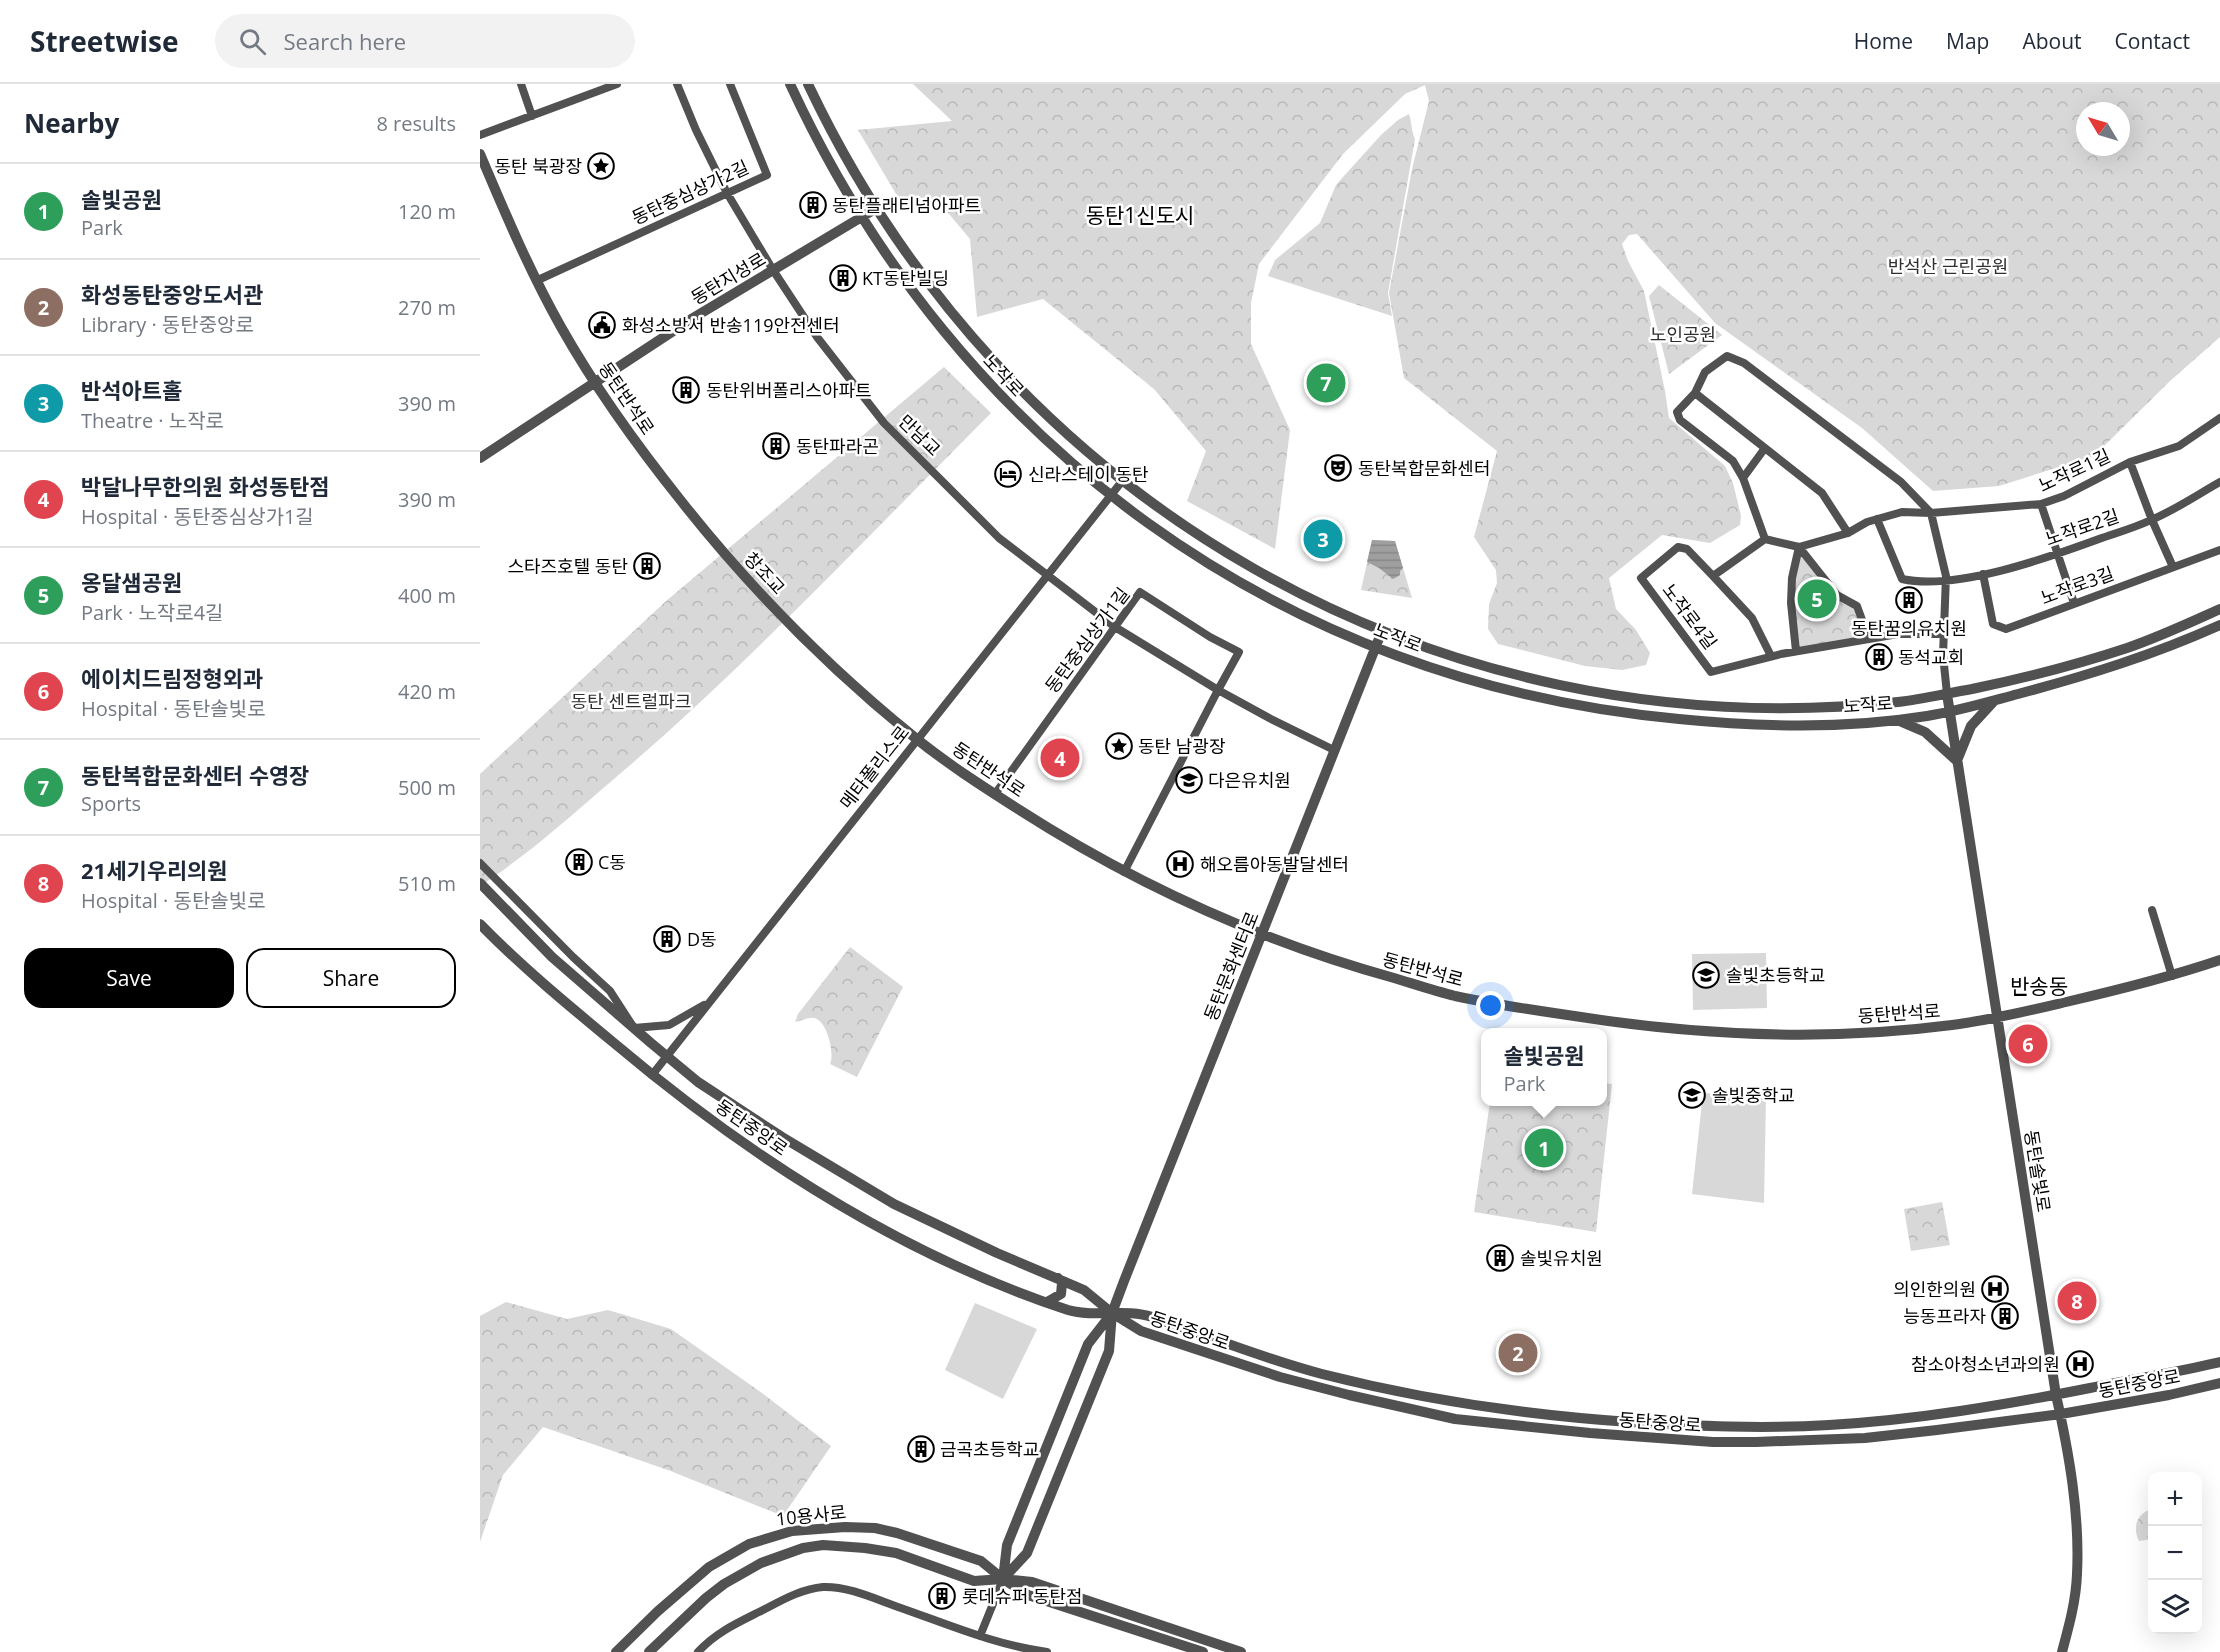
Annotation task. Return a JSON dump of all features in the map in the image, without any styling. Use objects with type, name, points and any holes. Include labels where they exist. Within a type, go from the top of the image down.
[{"type":"street","points":[[521,84],[532,116]]},
{"type":"street","points":[[480,135],[617,84]]},
{"type":"street","name":"만남교","points":[[677,84],[696,130],[727,193],[773,270],[817,337],[884,423],[999,538],[1115,627],[1218,690],[1334,750]]},
{"type":"street","name":"동탄중심상가2길","points":[[538,280],[767,175],[730,84]]},
{"type":"street","name":"노작로","points":[[790,84],[833,170],[861,218],[901,277],[958,350],[1054,448],[1153,526],[1227,575],[1287,608],[1375,647],[1429,666],[1532,696],[1592,708],[1661,718],[1760,724],[1815,724],[1927,716],[1950,711],[2106,670],[2220,625]]},
{"type":"street","name":"노작로","points":[[808,84],[847,161],[875,209],[916,266],[973,339],[1016,386],[1066,433],[1163,513],[1237,560],[1329,608],[1435,651],[1552,683],[1654,700],[1719,706],[1768,707],[1895,702],[1947,694],[2060,669],[2128,648],[2220,609]]},
{"type":"street","name":"동탄반석로","points":[[480,154],[503,210],[559,324],[595,383],[649,460],[721,551]]},
{"type":"street","points":[[833,170],[839,173],[844,172],[847,161]]},
{"type":"street","name":"동탄지성로","points":[[480,458],[693,318],[875,209]]},
{"type":"street","points":[[901,277],[905,268],[916,266]]},
{"type":"street","points":[[1765,539],[1743,478],[1733,460],[1680,420],[1677,412],[1695,393],[1705,372],[1727,356],[1744,363],[1892,475],[1931,513],[1946,582],[1943,673],[1947,694]]},
{"type":"street","points":[[1695,393],[1822,493],[1848,533]]},
{"type":"street","name":"노작로1길","points":[[1931,513],[2041,504],[2064,496],[2130,462],[2179,446],[2220,418]]},
{"type":"street","points":[[1743,478],[1765,448]]},
{"type":"street","points":[[2130,462],[2173,567]]},
{"type":"street","name":"메타폴리스로","points":[[652,1075],[1123,480]]},
{"type":"street","name":"노작로2길","points":[[1946,582],[2058,554],[2152,520],[2220,482]]},
{"type":"street","points":[[2041,504],[2074,603]]},
{"type":"street","points":[[1713,576],[1765,539],[1799,547],[1848,533],[1877,519],[1902,512],[1931,513]]},
{"type":"street","points":[[1153,526],[1154,516],[1163,513]]},
{"type":"street","points":[[1877,519],[1902,579],[1917,582],[1946,582]]},
{"type":"street","name":"노작로4길","points":[[1771,656],[1752,618],[1687,549],[1678,547],[1641,578],[1711,672],[1771,656],[1898,634],[1943,634]]},
{"type":"street","points":[[1799,547],[1837,595],[1857,606],[1869,639]]},
{"type":"street","points":[[1796,651],[1791,596],[1799,547]]},
{"type":"street","name":"노작로3길","points":[[1983,574],[1994,624],[2006,629],[2220,550]]},
{"type":"street","name":"창조교","points":[[721,551],[784,618]]},
{"type":"street","name":"동탄중심상가1길","points":[[994,794],[1140,592],[1210,637],[1239,652],[1124,872]]},
{"type":"street","points":[[1322,624],[1330,617],[1329,608]]},
{"type":"street","name":"동탄반석로","points":[[784,618],[845,678],[917,740],[994,794],[1057,834],[1124,872],[1191,905],[1261,935],[1346,964],[1453,995],[1546,1012],[1666,1029],[1826,1035],[1948,1026],[1998,1018],[2172,976],[2220,960]]},
{"type":"street","name":"동탄문화센터로","points":[[1003,1579],[1007,1545],[1088,1344],[1112,1313],[1382,631]]},
{"type":"street","points":[[1429,666],[1426,657],[1435,651]]},
{"type":"street","points":[[1992,684],[1985,695],[1988,699],[1995,700]]},
{"type":"street","name":"동탄솔빛로","points":[[1947,694],[2056,1395],[2061,1414],[2077,1547],[2075,1596],[2062,1652]]},
{"type":"street","points":[[1895,702],[1902,710],[1894,719],[1926,732],[1958,761],[1971,726],[1995,700]]},
{"type":"street","name":"동탄중앙로","points":[[480,863],[610,991],[634,1028]]},
{"type":"street","name":"동탄중앙로","points":[[480,883],[552,957],[698,1082],[747,1116],[867,1190],[950,1232],[1084,1290],[1112,1313],[1141,1331],[1312,1386],[1443,1416],[1508,1425],[1713,1442],[1796,1442],[1865,1438],[2061,1414],[2169,1395],[2220,1383]]},
{"type":"street","points":[[2152,910],[2172,976]]},
{"type":"street","name":"동탄중앙로","points":[[480,924],[550,991],[652,1075],[772,1162],[893,1235],[982,1277],[1074,1312],[1146,1314],[1265,1357],[1385,1389],[1494,1408],[1594,1419],[1685,1425],[1786,1427],[1912,1418],[2056,1395],[2220,1362]]},
{"type":"street","points":[[634,1028],[669,1025],[710,1001]]},
{"type":"street","points":[[1047,1302],[1060,1294],[1063,1288],[1058,1278]]},
{"type":"street","name":"동탄문화센터로","points":[[1003,1579],[1027,1554],[1109,1351],[1112,1313]]},
{"type":"street","name":"10용사로","points":[[616,1652],[709,1567],[749,1544],[792,1531],[833,1527],[886,1531],[981,1561],[1028,1595],[1173,1648],[1203,1652]]},
{"type":"street","name":"10용사로","points":[[649,1652],[724,1584],[761,1563],[803,1548],[830,1545],[896,1553],[974,1581],[1003,1579],[1032,1582],[1241,1652]]},
{"type":"street","points":[[980,1636],[1003,1579]]},
{"type":"street","points":[[698,1652],[716,1635],[746,1618],[804,1591],[823,1587],[870,1597],[1017,1648],[1047,1652]]},
{"type":"green space","name":"반석산 근린공원","points":[[913,84],[2220,84],[2220,337],[2170,381],[2094,456],[1999,486],[1933,491],[1862,428],[1715,323],[1637,234],[1629,235],[1622,244],[1644,291],[1669,418],[1725,466],[1733,483],[1741,516],[1740,525],[1710,543],[1662,535],[1609,578],[1616,609],[1636,630],[1650,653],[1646,665],[1622,670],[1585,666],[1498,644],[1488,629],[1489,604],[1497,583],[1496,570],[1474,537],[1497,451],[1404,378],[1389,293],[1412,169],[1429,101],[1425,85],[1405,94],[1343,154],[1259,264],[1251,303],[1251,344],[1290,430],[1275,549],[1187,501],[1206,451],[1154,389],[1043,299],[977,317],[970,239],[939,202],[902,204],[858,130],[952,121]]},
{"type":"green space","points":[[1409,114],[1415,139],[1388,293],[1392,316],[1268,276],[1275,260],[1320,223],[1336,185],[1381,135],[1398,120]]},
{"type":"green space","name":"노인공원","points":[[1659,285],[1722,335],[1669,374],[1649,296]]},
{"type":"green space","name":"동탄 센트럴파크","points":[[944,367],[991,413],[800,606],[702,700],[557,828],[480,886],[480,774],[665,602]]},
{"type":"green space","points":[[1372,540],[1395,541],[1412,598],[1361,590]]},
{"type":"green space","points":[[1800,550],[1836,595],[1854,606],[1867,637],[1797,649],[1792,603]]},
{"type":"green space","points":[[850,947],[903,987],[857,1077],[830,1064],[829,1038],[819,1020],[812,1018],[795,1022],[798,1014]]},
{"type":"green space","points":[[1766,953],[1767,1008],[1693,1010],[1692,954]]},
{"type":"green space","points":[[1607,1083],[1612,1084],[1596,1232],[1474,1212],[1489,1106],[1607,1106]]},
{"type":"green space","points":[[1703,1093],[1766,1097],[1764,1203],[1692,1194]]},
{"type":"green space","points":[[1942,1202],[1950,1245],[1911,1251],[1904,1209]]},
{"type":"green space","points":[[506,1302],[567,1319],[608,1310],[671,1329],[762,1393],[831,1446],[783,1516],[668,1470],[543,1427],[503,1475],[480,1542],[480,1316]]},
{"type":"green space","points":[[975,1303],[1037,1329],[1003,1399],[945,1370]]},
{"type":"green space","points":[[2147,1511],[2148,1540],[2139,1541],[2136,1531],[2137,1521]]},
{"type":"shaded area","points":[[1372,540],[1395,541],[1403,568],[1400,575],[1393,579],[1367,562]]},
{"type":"place","name":"동탄 북광장","points":[[601,166]]},
{"type":"place","name":"동탄플래티넘아파트","points":[[813,205]]},
{"type":"place","name":"KT동탄빌딩","points":[[843,278]]},
{"type":"place","name":"화성소방서 반송119안전센터","points":[[602,325]]},
{"type":"place","name":"동탄복합문화센터 수영장","points":[[1326,383]]},
{"type":"place","name":"동탄위버폴리스아파트","points":[[686,390]]},
{"type":"place","name":"동탄파라곤","points":[[776,446]]},
{"type":"place","name":"동탄복합문화센터","points":[[1338,468]]},
{"type":"place","name":"신라스테이 동탄","points":[[1008,474]]},
{"type":"place","name":"반석아트홀","points":[[1323,539]]},
{"type":"place","name":"스타즈호텔 동탄","points":[[647,566]]},
{"type":"place","name":"옹달샘공원","points":[[1817,599]]},
{"type":"place","name":"동탄꿈의유치원","points":[[1909,600]]},
{"type":"place","name":"동석교회","points":[[1879,657]]},
{"type":"place","name":"동탄 남광장","points":[[1119,746]]},
{"type":"place","name":"박달나무한의원 화성동탄점","points":[[1060,758]]},
{"type":"place","name":"다은유치원","points":[[1189,780]]},
{"type":"place","name":"C동","points":[[579,862]]},
{"type":"place","name":"해오름아동발달센터","points":[[1180,864]]},
{"type":"place","name":"D동","points":[[667,939]]},
{"type":"place","name":"솔빛초등학교","points":[[1706,975]]},
{"type":"place","name":"에이치드림정형외과","points":[[2028,1044]]},
{"type":"place","name":"솔빛중학교","points":[[1692,1095]]},
{"type":"place","name":"솔빛공원","points":[[1544,1148]]},
{"type":"place","name":"솔빛유치원","points":[[1500,1258]]},
{"type":"place","name":"의인한의원","points":[[1995,1289]]},
{"type":"place","name":"21세기우리의원","points":[[2077,1301]]},
{"type":"place","name":"능동프라자","points":[[2005,1316]]},
{"type":"place","name":"화성동탄중앙도서관","points":[[1518,1353]]},
{"type":"place","name":"참소아청소년과의원","points":[[2080,1364]]},
{"type":"place","name":"금곡초등학교","points":[[921,1449]]},
{"type":"place","name":"롯데슈퍼 동탄점","points":[[942,1596]]},
{"type":"district","name":"동탄1신도시","points":[[1140,215]]},
{"type":"district","name":"반송동","points":[[2039,986]]}]
